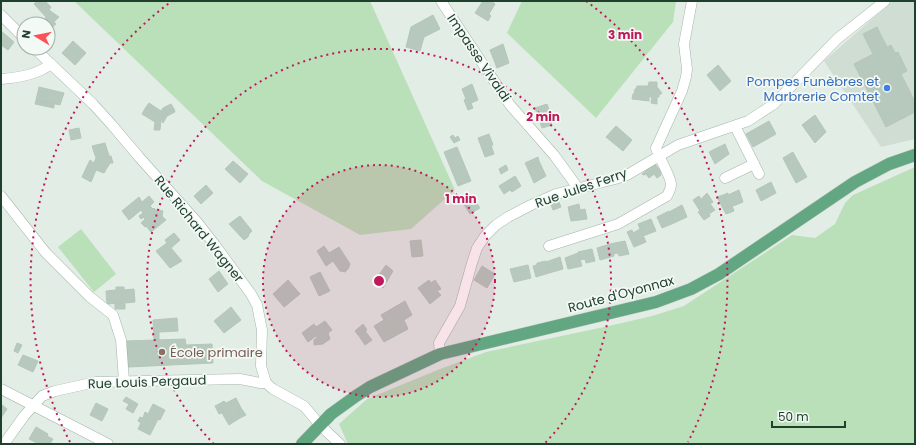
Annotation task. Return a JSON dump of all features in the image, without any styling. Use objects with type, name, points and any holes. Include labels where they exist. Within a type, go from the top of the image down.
[{"type":"main road","name":"Route d'Oyonnax","points":[[302,444],[320,424],[343,405],[370,387],[440,354],[656,302],[691,289],[719,274],[861,179],[890,164],[915,155]]},
{"type":"street","name":"Impasse Vivaldi","points":[[441,1],[510,105],[554,155],[578,188]]},
{"type":"street","points":[[549,246],[618,224],[667,196],[671,189],[671,183],[658,156],[656,148],[657,142],[682,91],[686,77],[687,69],[684,44],[692,1]]},
{"type":"street","name":"Rue Jules Ferry","points":[[440,354],[439,343],[460,306],[477,248],[484,236],[496,225],[519,211],[556,194],[627,175],[658,156],[691,140],[748,121],[774,104],[837,39],[884,1]]},
{"type":"street","points":[[1,15],[16,30]]},
{"type":"street","name":"Rue Richard Wagner","points":[[42,56],[93,104],[173,195],[215,245],[251,294],[257,305],[260,317],[262,330],[261,366],[266,383]]},
{"type":"street","points":[[1,79],[20,77],[51,64]]},
{"type":"street","points":[[735,126],[759,174]]},
{"type":"street","points":[[725,178],[754,164]]},
{"type":"street","points":[[1,196],[46,252],[90,297],[113,315],[121,340],[124,381]]},
{"type":"street","name":"Rue Louis Pergaud","points":[[4,444],[24,416],[34,407],[42,396],[50,392],[96,382],[240,379],[266,383]]},
{"type":"street","points":[[266,383],[273,389],[304,406],[340,444]]},
{"type":"street","points":[[1,389],[108,444]]},
{"type":"shaded area","points":[[893,1],[915,1],[915,139],[881,147],[824,61]]},
{"type":"green space","points":[[74,1],[370,1],[455,190],[411,229],[360,235],[262,181]]},
{"type":"green space","points":[[522,1],[676,1],[673,22],[596,118],[507,33]]},
{"type":"green space","points":[[915,167],[915,444],[348,444],[339,424],[367,399],[486,352],[609,326],[652,316],[684,306],[792,235],[815,238],[835,224],[845,203],[853,195]]},
{"type":"green space","points":[[81,229],[116,274],[94,292],[58,247]]},
{"type":"building","points":[[37,1],[45,1],[51,7],[49,10],[59,17],[56,20],[56,16],[45,16],[34,4]]},
{"type":"building","points":[[483,1],[491,1],[495,4],[489,14],[491,16],[488,21],[475,13]]},
{"type":"building","points":[[433,15],[440,29],[424,37],[420,51],[406,47],[411,27]]},
{"type":"building","name":"Pompes Funèbres et Marbrerie Comtet","points":[[877,27],[887,47],[891,45],[895,53],[898,52],[907,71],[901,74],[915,102],[915,112],[886,127],[854,64],[873,54],[863,34]]},
{"type":"building","points":[[1,31],[14,42],[8,50],[1,45]]},
{"type":"building","points":[[73,41],[86,53],[75,65],[62,53]]},
{"type":"building","points":[[503,44],[509,63],[497,68],[490,50]]},
{"type":"building","points":[[718,65],[731,81],[720,91],[707,75]]},
{"type":"building","points":[[649,82],[657,82],[657,87],[662,93],[659,97],[657,97],[657,104],[651,103],[652,97],[649,97],[649,101],[632,99],[637,86],[648,86]]},
{"type":"building","points":[[472,84],[478,100],[471,103],[473,108],[468,110],[462,89]]},
{"type":"building","points":[[39,87],[64,93],[60,105],[36,100]]},
{"type":"building","points":[[36,100],[54,104],[54,108],[35,104]]},
{"type":"building","points":[[149,103],[161,111],[163,108],[171,104],[174,109],[165,114],[161,120],[146,107]]},
{"type":"building","points":[[547,104],[552,118],[550,119],[552,125],[542,128],[535,108]]},
{"type":"building","points":[[146,107],[161,120],[160,130],[154,130],[155,122],[142,114]]},
{"type":"building","points":[[174,109],[175,112],[167,116],[163,123],[161,120],[165,114]]},
{"type":"building","points":[[815,115],[826,132],[815,143],[802,125]]},
{"type":"building","points":[[769,121],[776,134],[753,147],[746,134]]},
{"type":"building","points":[[616,126],[632,140],[623,151],[606,137]]},
{"type":"building","points":[[79,128],[81,138],[71,140],[69,130]]},
{"type":"building","points":[[489,134],[493,145],[491,145],[494,154],[485,157],[478,138]]},
{"type":"building","points":[[453,135],[455,138],[458,136],[460,140],[454,143],[450,137]]},
{"type":"building","points":[[105,143],[113,163],[110,163],[104,173],[96,170],[91,182],[82,177],[90,160],[94,163],[96,158],[92,146]]},
{"type":"building","points":[[725,144],[729,154],[715,164],[709,152]]},
{"type":"building","points":[[457,147],[471,181],[458,186],[444,152]]},
{"type":"building","points":[[793,152],[795,156],[785,162],[783,158]]},
{"type":"building","points":[[795,156],[807,177],[796,183],[785,162]]},
{"type":"building","points":[[538,157],[539,161],[527,167],[525,163]]},
{"type":"building","points":[[233,161],[248,174],[240,183],[225,169]]},
{"type":"building","points":[[539,161],[546,176],[534,183],[527,167]]},
{"type":"building","points":[[655,164],[661,172],[661,175],[657,178],[654,174],[649,178],[646,174],[642,174]]},
{"type":"building","points":[[506,165],[508,170],[501,174],[499,169]]},
{"type":"building","points":[[515,176],[521,186],[512,192],[510,190],[504,194],[499,186]]},
{"type":"building","points":[[771,182],[776,193],[761,201],[756,190]]},
{"type":"building","points":[[206,185],[213,193],[201,204],[194,196]]},
{"type":"building","points":[[739,190],[743,202],[728,208],[723,195],[728,193],[728,195]]},
{"type":"building","points":[[707,193],[713,202],[710,204],[715,210],[704,220],[698,212],[700,211],[693,200],[699,196],[701,199],[703,198]]},
{"type":"building","points":[[472,195],[480,208],[470,214],[462,201]]},
{"type":"building","points":[[723,195],[728,208],[732,206],[734,211],[726,214],[717,197]]},
{"type":"building","points":[[149,196],[154,202],[150,206],[153,209],[163,211],[162,216],[166,220],[151,232],[141,223],[145,219],[144,217],[141,219],[139,216],[143,213],[141,210],[129,220],[122,211],[139,197],[142,202]]},
{"type":"building","points":[[558,200],[561,207],[553,210],[550,202]]},
{"type":"building","points":[[579,204],[580,210],[585,209],[587,219],[571,221],[568,207]]},
{"type":"building","points":[[682,205],[687,217],[674,223],[669,212]]},
{"type":"building","points":[[669,211],[674,223],[662,228],[657,217]]},
{"type":"building","points":[[240,216],[252,231],[244,240],[229,224]]},
{"type":"building","points":[[651,219],[656,231],[643,236],[638,224]]},
{"type":"building","points":[[640,229],[646,242],[634,247],[627,232],[632,230],[633,233]]},
{"type":"building","points":[[174,233],[180,240],[171,248],[182,261],[170,268],[156,251],[167,243],[165,240]]},
{"type":"building","points":[[421,240],[423,256],[412,257],[410,241]]},
{"type":"building","points":[[625,241],[629,254],[619,256],[618,253],[613,254],[610,244]]},
{"type":"building","points":[[610,244],[614,256],[600,260],[597,248]]},
{"type":"building","points":[[324,246],[329,253],[339,247],[350,264],[345,272],[340,271],[333,261],[326,266],[317,251]]},
{"type":"building","points":[[592,249],[595,261],[586,263],[585,259],[580,260],[578,252]]},
{"type":"building","points":[[578,253],[582,266],[568,269],[565,258]]},
{"type":"building","points":[[560,257],[563,269],[549,273],[546,262]]},
{"type":"building","points":[[546,261],[549,273],[536,277],[533,266],[537,265],[537,263]]},
{"type":"building","points":[[386,265],[393,271],[383,288],[374,282]]},
{"type":"building","points":[[528,265],[531,278],[514,282],[510,269]]},
{"type":"building","points":[[482,266],[495,274],[487,288],[474,280]]},
{"type":"building","points":[[219,271],[228,284],[218,292],[209,279]]},
{"type":"building","points":[[320,272],[330,291],[319,296],[310,277]]},
{"type":"building","points":[[288,280],[300,294],[284,307],[273,294]]},
{"type":"building","points":[[429,280],[431,283],[435,280],[441,289],[437,291],[441,295],[430,304],[418,288]]},
{"type":"building","points":[[116,287],[124,287],[124,290],[134,289],[135,302],[125,303],[125,306],[122,306],[122,303],[107,304],[106,291],[116,290]]},
{"type":"building","points":[[405,301],[412,315],[404,320],[408,329],[384,342],[374,326],[384,320],[381,315]]},
{"type":"building","points":[[115,303],[122,303],[122,306],[125,306],[125,309],[115,309]]},
{"type":"building","points":[[231,307],[241,320],[224,333],[214,321]]},
{"type":"building","points":[[177,318],[178,331],[159,332],[159,340],[154,340],[153,320]]},
{"type":"building","points":[[325,321],[332,330],[328,333],[330,339],[323,344],[314,345],[314,340],[317,338],[316,336],[308,342],[302,333],[314,324],[316,327]]},
{"type":"building","points":[[363,324],[367,330],[358,335],[355,331]]},
{"type":"building","points":[[365,331],[372,340],[365,345],[358,335]]},
{"type":"building","points":[[185,339],[186,345],[212,344],[213,363],[128,367],[127,341]]},
{"type":"building","points":[[17,343],[22,345],[18,353],[14,351]]},
{"type":"building","points":[[23,355],[38,361],[33,372],[18,365]]},
{"type":"building","points":[[126,397],[138,404],[133,413],[126,409],[129,404],[123,401]]},
{"type":"building","points":[[236,398],[241,408],[236,412],[240,418],[229,425],[219,404],[224,401],[226,403]]},
{"type":"building","points":[[96,403],[108,409],[102,421],[90,415]]},
{"type":"building","points":[[1,404],[7,409],[1,418]]},
{"type":"building","points":[[153,404],[165,410],[160,420],[158,419],[150,435],[138,429],[141,423],[138,421],[140,417],[143,418],[145,412],[148,414]]},
{"type":"building","points":[[219,404],[224,412],[219,414],[215,406]]},
{"type":"building","points":[[241,408],[246,415],[240,418],[236,412]]},
{"type":"building","points":[[36,427],[48,434],[47,436],[53,439],[50,444],[39,444],[29,439]]},
{"type":"place","name":"Pompes Funèbres et Marbrerie Comtet","points":[[887,88]]},
{"type":"place","name":"École primaire","points":[[162,352]]}]
